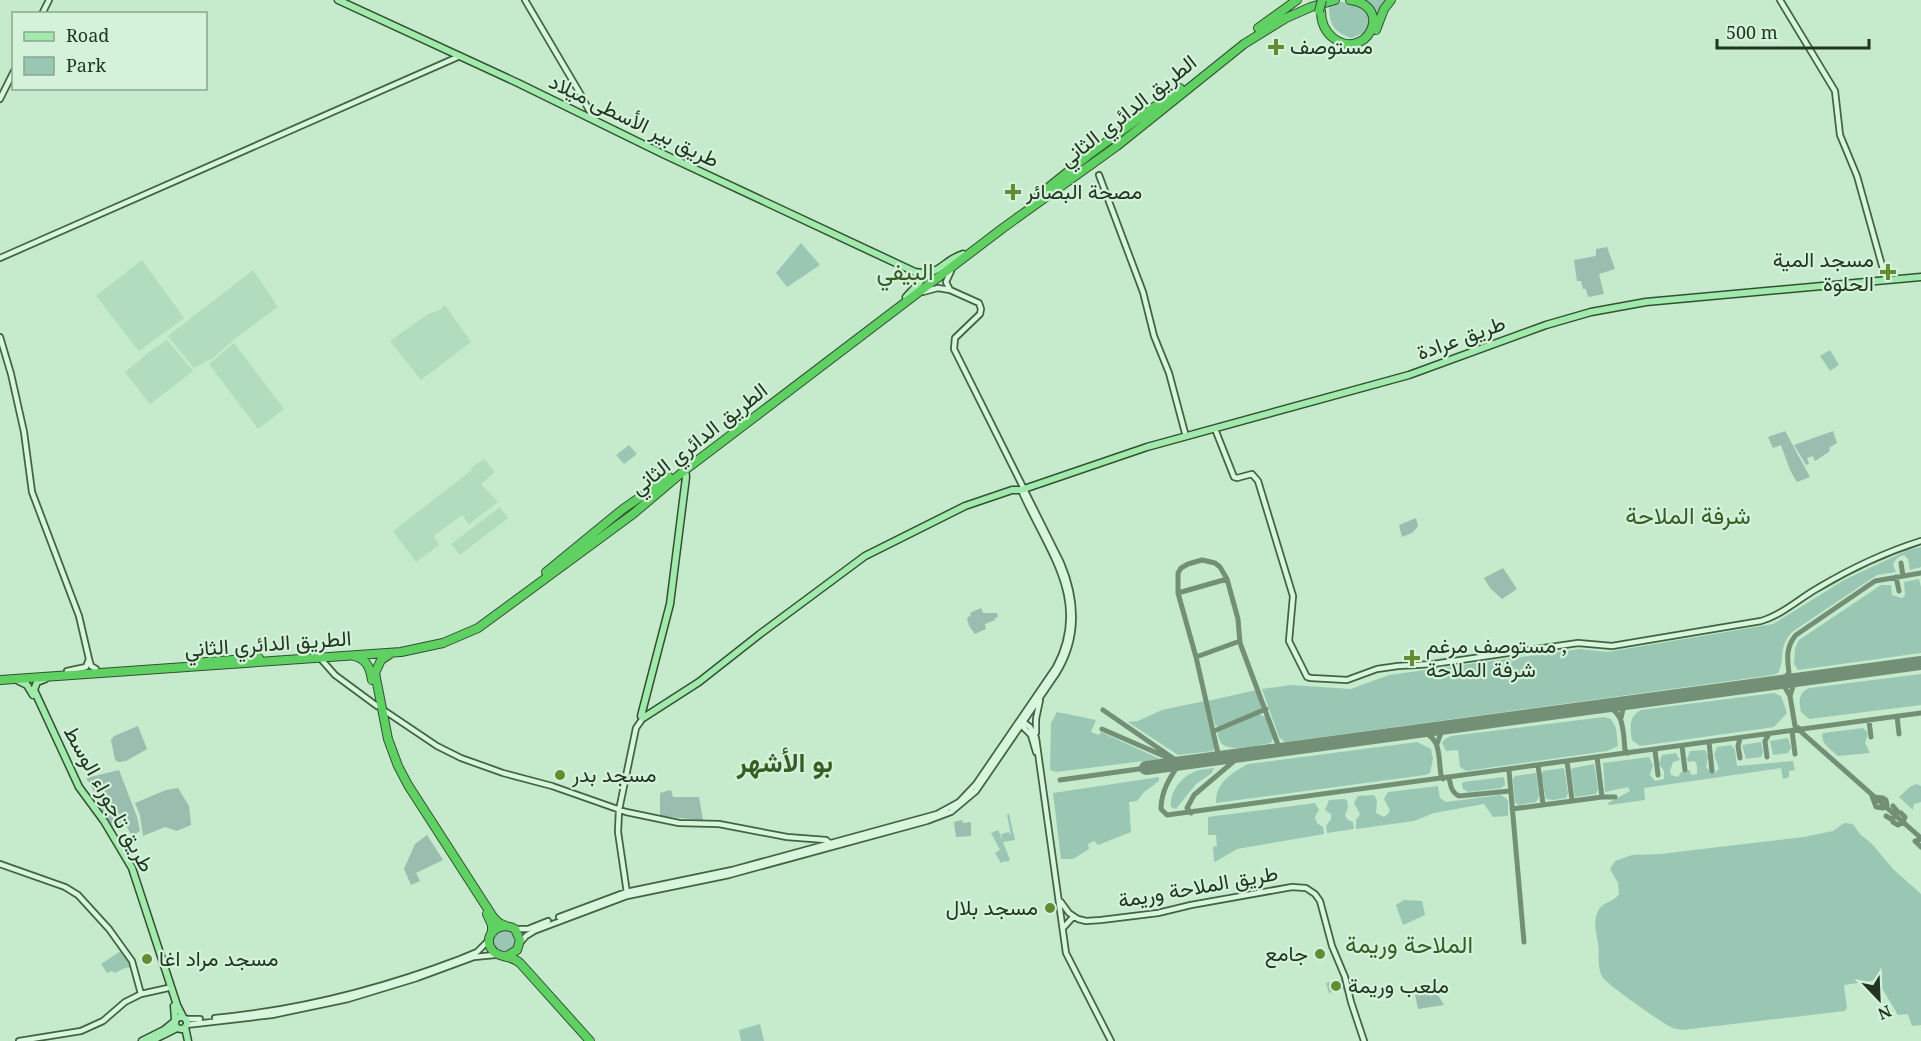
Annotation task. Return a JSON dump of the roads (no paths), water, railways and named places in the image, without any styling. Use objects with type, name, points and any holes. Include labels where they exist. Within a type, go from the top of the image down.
[{"type":"highway","points":[[1255,31],[1297,0]]},
{"type":"highway","points":[[1348,0],[1363,3],[1372,15],[1372,29],[1367,38],[1348,44],[1333,38],[1324,27],[1324,3],[1348,0]]},
{"type":"highway","points":[[1324,3],[1321,25],[1328,38],[1341,45],[1355,46],[1365,43],[1372,36],[1384,9],[1391,0]]},
{"type":"highway","name":"الطريق الدائري الثاني","points":[[188,666],[399,648],[443,639],[476,624],[579,546],[623,509],[662,483],[1018,217],[1117,146],[1149,114],[1207,65],[1255,31],[1294,10],[1324,3]]},
{"type":"highway","name":"الطريق الدائري الثاني","points":[[0,679],[96,669],[323,660],[431,647],[478,628],[654,496],[1090,154],[1279,22],[1324,3]]},
{"type":"highway","points":[[1018,217],[1103,150],[1094,153],[1078,165]]},
{"type":"highway","points":[[654,496],[638,507],[634,507],[635,503],[662,483]]},
{"type":"highway","points":[[579,546],[620,517],[620,520],[599,538]]},
{"type":"highway","points":[[375,685],[375,673],[379,663],[387,654],[395,652]]},
{"type":"highway","points":[[353,655],[368,665],[391,748],[403,776],[492,929],[492,950],[503,956],[519,951]]},
{"type":"highway","name":"الطريق الدائري الثاني","points":[[0,679],[176,666]]},
{"type":"highway","points":[[492,929],[509,927]]},
{"type":"highway","points":[[492,929],[509,927],[519,934],[519,951],[592,1041]]},
{"type":"main road","name":"طريق بير الأسطى ميلاد","points":[[338,0],[915,272]]},
{"type":"main road","points":[[525,0],[594,120]]},
{"type":"main road","points":[[1780,0],[1834,88],[1840,135],[1857,176],[1886,279]]},
{"type":"main road","points":[[0,258],[460,56]]},
{"type":"main road","points":[[0,99],[12,75]]},
{"type":"main road","points":[[1099,175],[1143,292],[1154,336],[1169,373],[1187,434],[1267,412]]},
{"type":"main road","points":[[915,272],[932,273],[953,258],[963,254]]},
{"type":"main road","points":[[951,290],[946,280],[957,263]]},
{"type":"main road","points":[[910,297],[920,282],[920,277],[915,272]]},
{"type":"main road","name":"طريق عرادة","points":[[643,718],[699,682],[865,556],[965,506],[1187,434],[1215,429],[1267,412],[1409,375],[1581,314],[1646,302],[1724,293],[1921,276]]},
{"type":"main road","name":"طريق عرادة","points":[[1724,293],[1886,279]]},
{"type":"main road","points":[[910,297],[935,288],[951,290],[975,301],[981,309],[980,314],[955,338],[954,349],[1022,488],[1062,575],[1068,594],[1070,616],[1060,660],[1021,722]]},
{"type":"main road","points":[[0,337],[24,432],[32,492],[79,616],[91,666],[96,669]]},
{"type":"main road","points":[[1215,429],[1234,477],[1252,474],[1258,481],[1294,599],[1289,643],[1307,677],[1311,678],[1347,680],[1377,669],[1433,664],[1578,643],[1612,646],[1761,621],[1770,618],[1847,572],[1921,541]]},
{"type":"main road","points":[[627,894],[618,832],[619,810],[636,728],[643,718],[641,716],[646,692],[670,604],[685,470]]},
{"type":"main road","points":[[509,927],[520,930],[528,929],[627,894],[832,845],[937,814],[965,797],[1060,668],[1068,648],[1073,621],[1073,602],[1066,574],[1028,501]]},
{"type":"main road","points":[[67,671],[86,667],[89,659]]},
{"type":"main road","points":[[323,660],[335,675],[380,707],[437,746],[461,758],[552,786],[619,810],[679,823],[719,824],[787,837],[826,840],[832,845]]},
{"type":"main road","name":"طريق تاجوراء الوسط","points":[[54,676],[39,681],[34,690],[80,793],[103,823],[130,869],[181,1023]]},
{"type":"main road","name":"طريق تاجوراء الوسط","points":[[13,679],[24,683],[30,689],[82,792],[105,821],[132,868],[181,1023]]},
{"type":"main road","points":[[1041,695],[1036,719],[1036,738],[1068,959],[1111,1041]]},
{"type":"main road","points":[[1021,722],[1030,727],[1036,738]]},
{"type":"main road","points":[[1021,722],[1031,735],[1038,756]]},
{"type":"main road","points":[[0,864],[65,887],[78,895],[109,929],[132,961],[141,994]]},
{"type":"main road","name":"طريق الملاحة وريمة","points":[[1073,917],[1090,921],[1147,915],[1292,887],[1306,888],[1320,901],[1332,946],[1345,977],[1364,1041]]},
{"type":"main road","points":[[519,951],[528,934],[627,894]]},
{"type":"main road","points":[[1060,902],[1073,917],[1063,928]]},
{"type":"main road","points":[[142,1041],[181,1023],[271,1011],[349,995],[438,967],[473,954],[484,946],[492,929]]},
{"type":"main road","points":[[151,1041],[181,1023],[272,1015],[348,999],[474,957],[503,956]]},
{"type":"main road","points":[[19,1041],[81,1031],[103,1021],[125,1002],[141,994],[168,988]]},
{"type":"main road","points":[[181,1023],[187,1041]]},
{"type":"place","name":"مستوصف","points":[[1276,47]]},
{"type":"place","name":"مصحة البصائر","points":[[1013,192]]},
{"type":"place","name":"مسجد المية الحلوة","points":[[1888,272]]},
{"type":"place","name":"مستوصف مرغم , شرفة الملاحة","points":[[1412,658]]},
{"type":"place","name":"مسجد بدر","points":[[560,775]]},
{"type":"place","name":"مسجد بلال","points":[[1050,908]]},
{"type":"place","name":"جامع","points":[[1320,954]]},
{"type":"place","name":"مسجد مراد اغا","points":[[147,959]]},
{"type":"place","name":"ملعب وريمة","points":[[1336,986]]},
{"type":"district","name":"البيفي","points":[[905,272]]},
{"type":"district","name":"شرفة الملاحة","points":[[1688,516]]},
{"type":"district","name":"بو الأشهر","points":[[785,763]]},
{"type":"district","name":"الملاحة وريمة","points":[[1409,945]]}]
